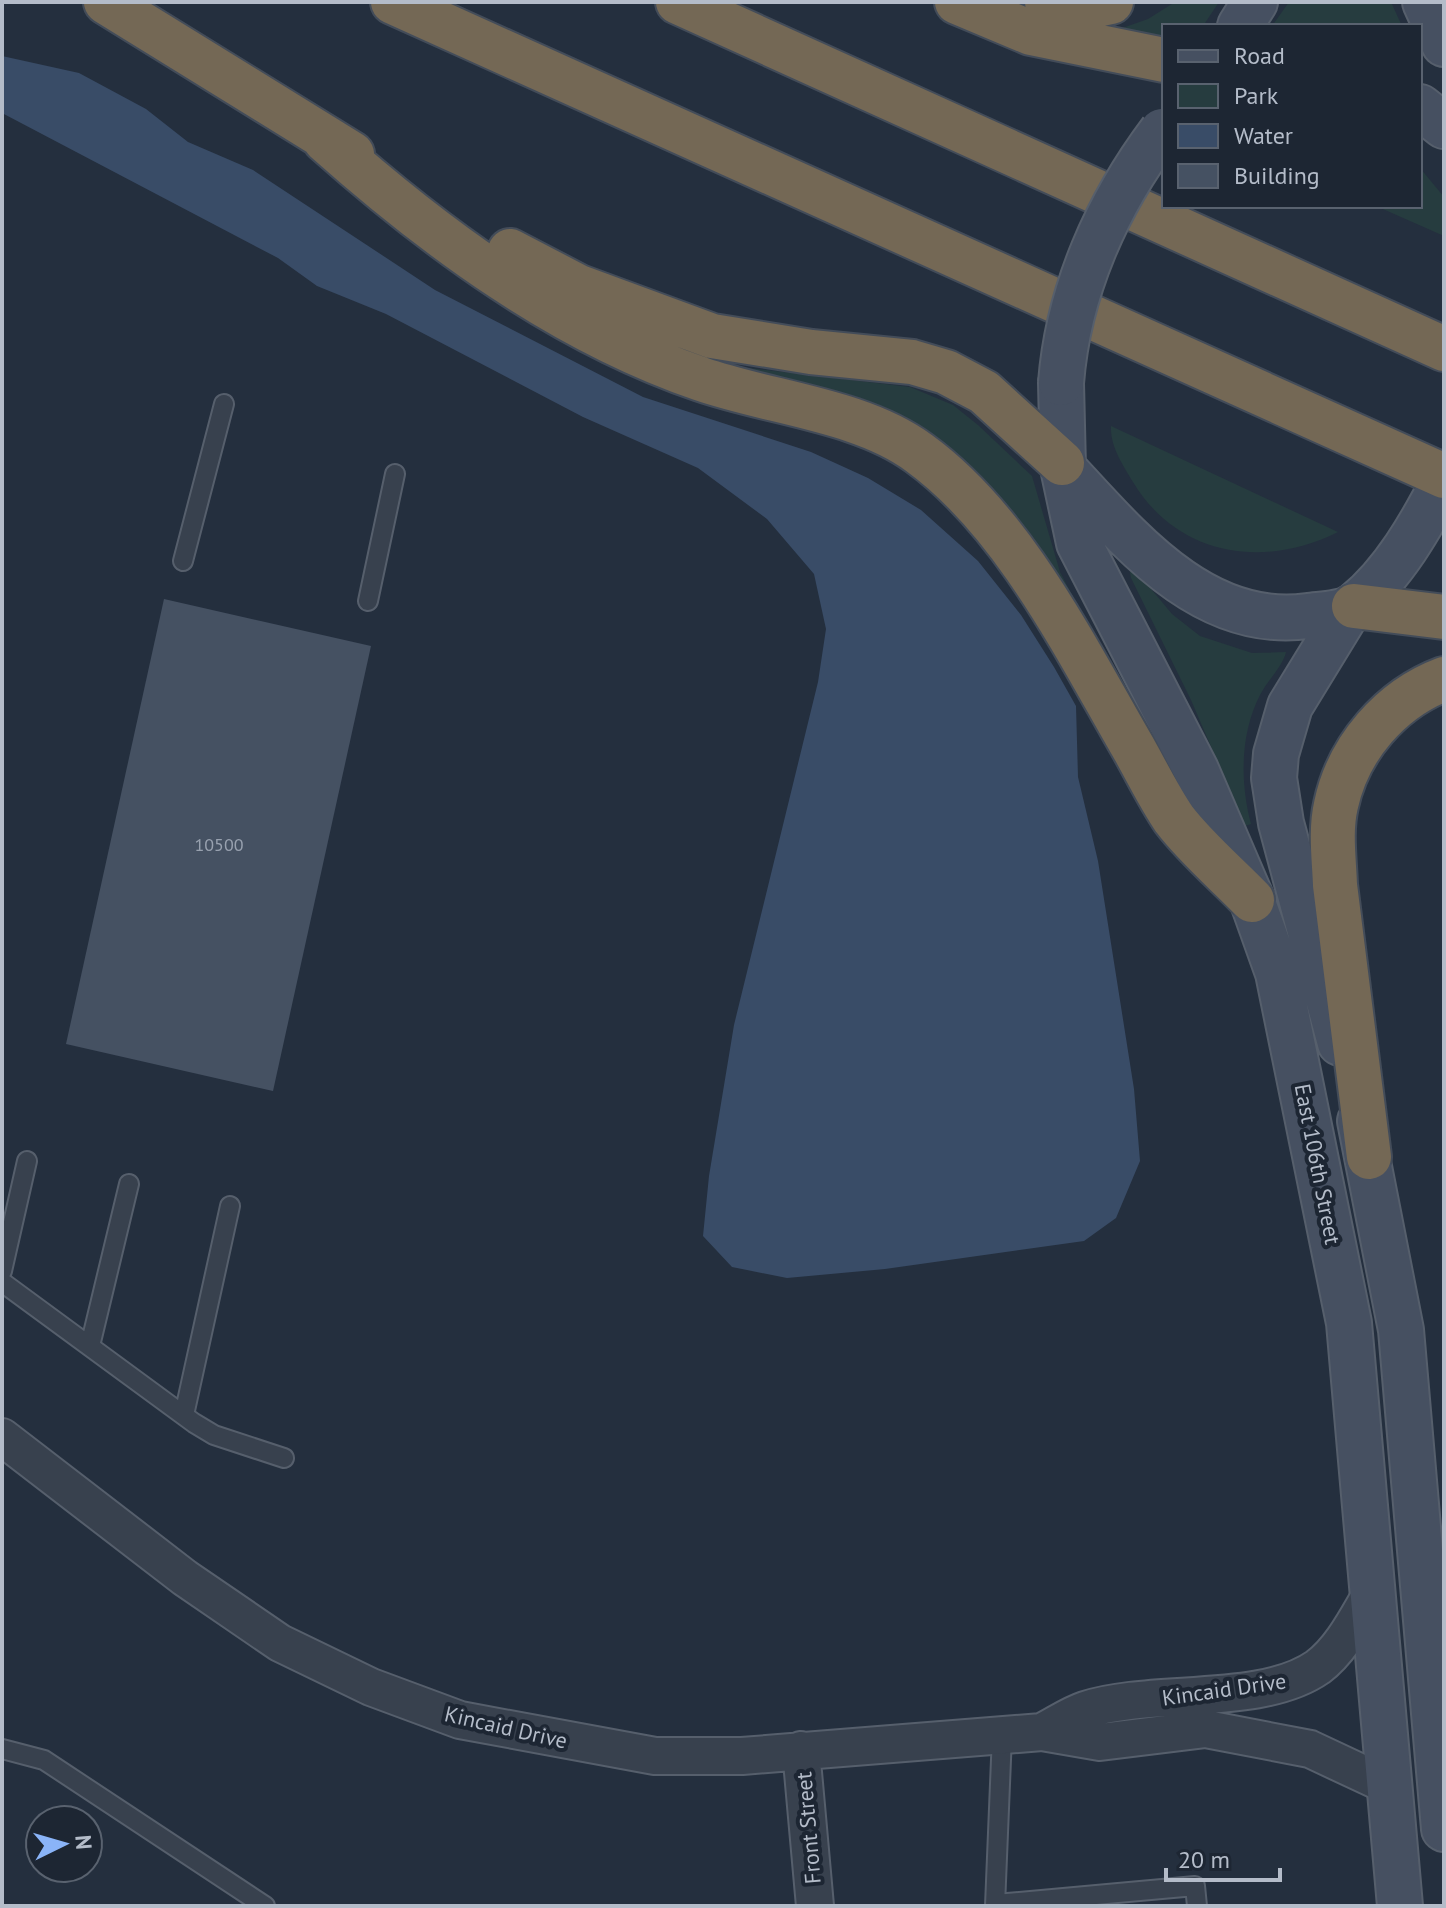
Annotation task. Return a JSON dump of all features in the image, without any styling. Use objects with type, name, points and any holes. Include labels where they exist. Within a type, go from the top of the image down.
[{"type":"highway","points":[[106,2],[239,82],[325,140],[397,178],[522,258],[579,287],[712,336],[811,352],[900,360],[946,372],[984,392],[1062,465]]},
{"type":"highway","points":[[393,2],[1444,478]]},
{"type":"highway","points":[[678,2],[1444,349]]},
{"type":"highway","points":[[957,2],[1031,33],[1162,60]]},
{"type":"highway","points":[[1047,2],[1092,6],[1111,2]]},
{"type":"highway","points":[[325,140],[385,193],[449,241],[581,328],[702,380],[868,426],[918,452],[972,500],[1017,559],[1101,691],[1175,820],[1252,900]]},
{"type":"highway","points":[[1352,607],[1444,617]]},
{"type":"highway","points":[[1369,1157],[1335,885],[1332,840],[1335,805],[1345,776],[1371,732],[1405,699],[1444,679]]},
{"type":"main road","points":[[1241,24],[1255,2]]},
{"type":"main road","points":[[1425,2],[1444,44]]},
{"type":"main road","points":[[1422,109],[1444,126]]},
{"type":"main road","name":"East 106th Street","points":[[1162,131],[1127,181],[1093,249],[1067,333],[1061,383],[1062,465],[1079,543],[1174,724],[1252,900],[1278,973],[1349,1323],[1400,1906]]},
{"type":"main road","points":[[1062,465],[1169,572],[1230,610],[1273,619],[1352,607]]},
{"type":"main road","points":[[1444,478],[1408,542],[1352,607],[1290,706],[1280,731],[1274,778],[1281,823],[1369,1157],[1401,1330],[1444,1829]]},
{"type":"street","name":"Kincaid Drive","points":[[2,1437],[185,1578],[280,1643],[371,1687],[460,1720],[655,1756],[742,1756],[1042,1732],[1100,1742],[1206,1729],[1310,1749],[1389,1786]]},
{"type":"street","name":"Kincaid Drive","points":[[1042,1732],[1086,1710],[1240,1690],[1295,1679],[1318,1667],[1336,1650],[1372,1593]]},
{"type":"street","name":"Front Street","points":[[801,1750],[815,1906]]},
{"type":"lane","points":[[183,561],[224,404]]},
{"type":"lane","points":[[368,601],[395,474]]},
{"type":"lane","points":[[2,1271],[27,1161]]},
{"type":"lane","points":[[90,1346],[129,1184]]},
{"type":"lane","points":[[184,1415],[230,1206]]},
{"type":"lane","points":[[2,1282],[214,1435],[284,1458]]},
{"type":"lane","points":[[1002,1735],[995,1905],[1195,1886],[1197,1906]]},
{"type":"lane","points":[[2,1749],[44,1760],[265,1906]]},
{"type":"green space","points":[[1175,2],[1219,2],[1204,24],[1162,24],[1162,42],[1108,33],[1148,19]]},
{"type":"green space","points":[[1289,2],[1391,2],[1401,24],[1273,24]]},
{"type":"green space","points":[[1422,170],[1444,197],[1444,236],[1381,208],[1422,208]]},
{"type":"green space","points":[[732,366],[910,387],[953,405],[978,425],[1032,476],[1060,572],[1147,736],[1013,516],[985,481],[955,453],[922,431],[888,414]]},
{"type":"green space","points":[[1111,426],[1338,532],[1310,544],[1253,552],[1225,549],[1198,541],[1174,527],[1152,507],[1133,482],[1118,456]]},
{"type":"green space","points":[[1136,571],[1172,614],[1200,636],[1252,653],[1286,652],[1253,710],[1245,742],[1245,792],[1251,824],[1245,826],[1191,700],[1131,578],[1130,572]]},
{"type":"water","points":[[2,56],[79,73],[146,109],[188,142],[253,170],[435,290],[643,397],[811,452],[868,478],[921,510],[978,561],[1021,615],[1076,706],[1078,777],[1098,861],[1134,1089],[1140,1161],[1116,1218],[1084,1241],[885,1269],[787,1278],[732,1267],[703,1236],[709,1176],[734,1025],[818,682],[826,629],[814,574],[767,519],[698,468],[583,417],[386,314],[317,286],[278,258],[2,113]]},
{"type":"building","points":[[164,599],[371,646],[273,1091],[66,1044]]}]
